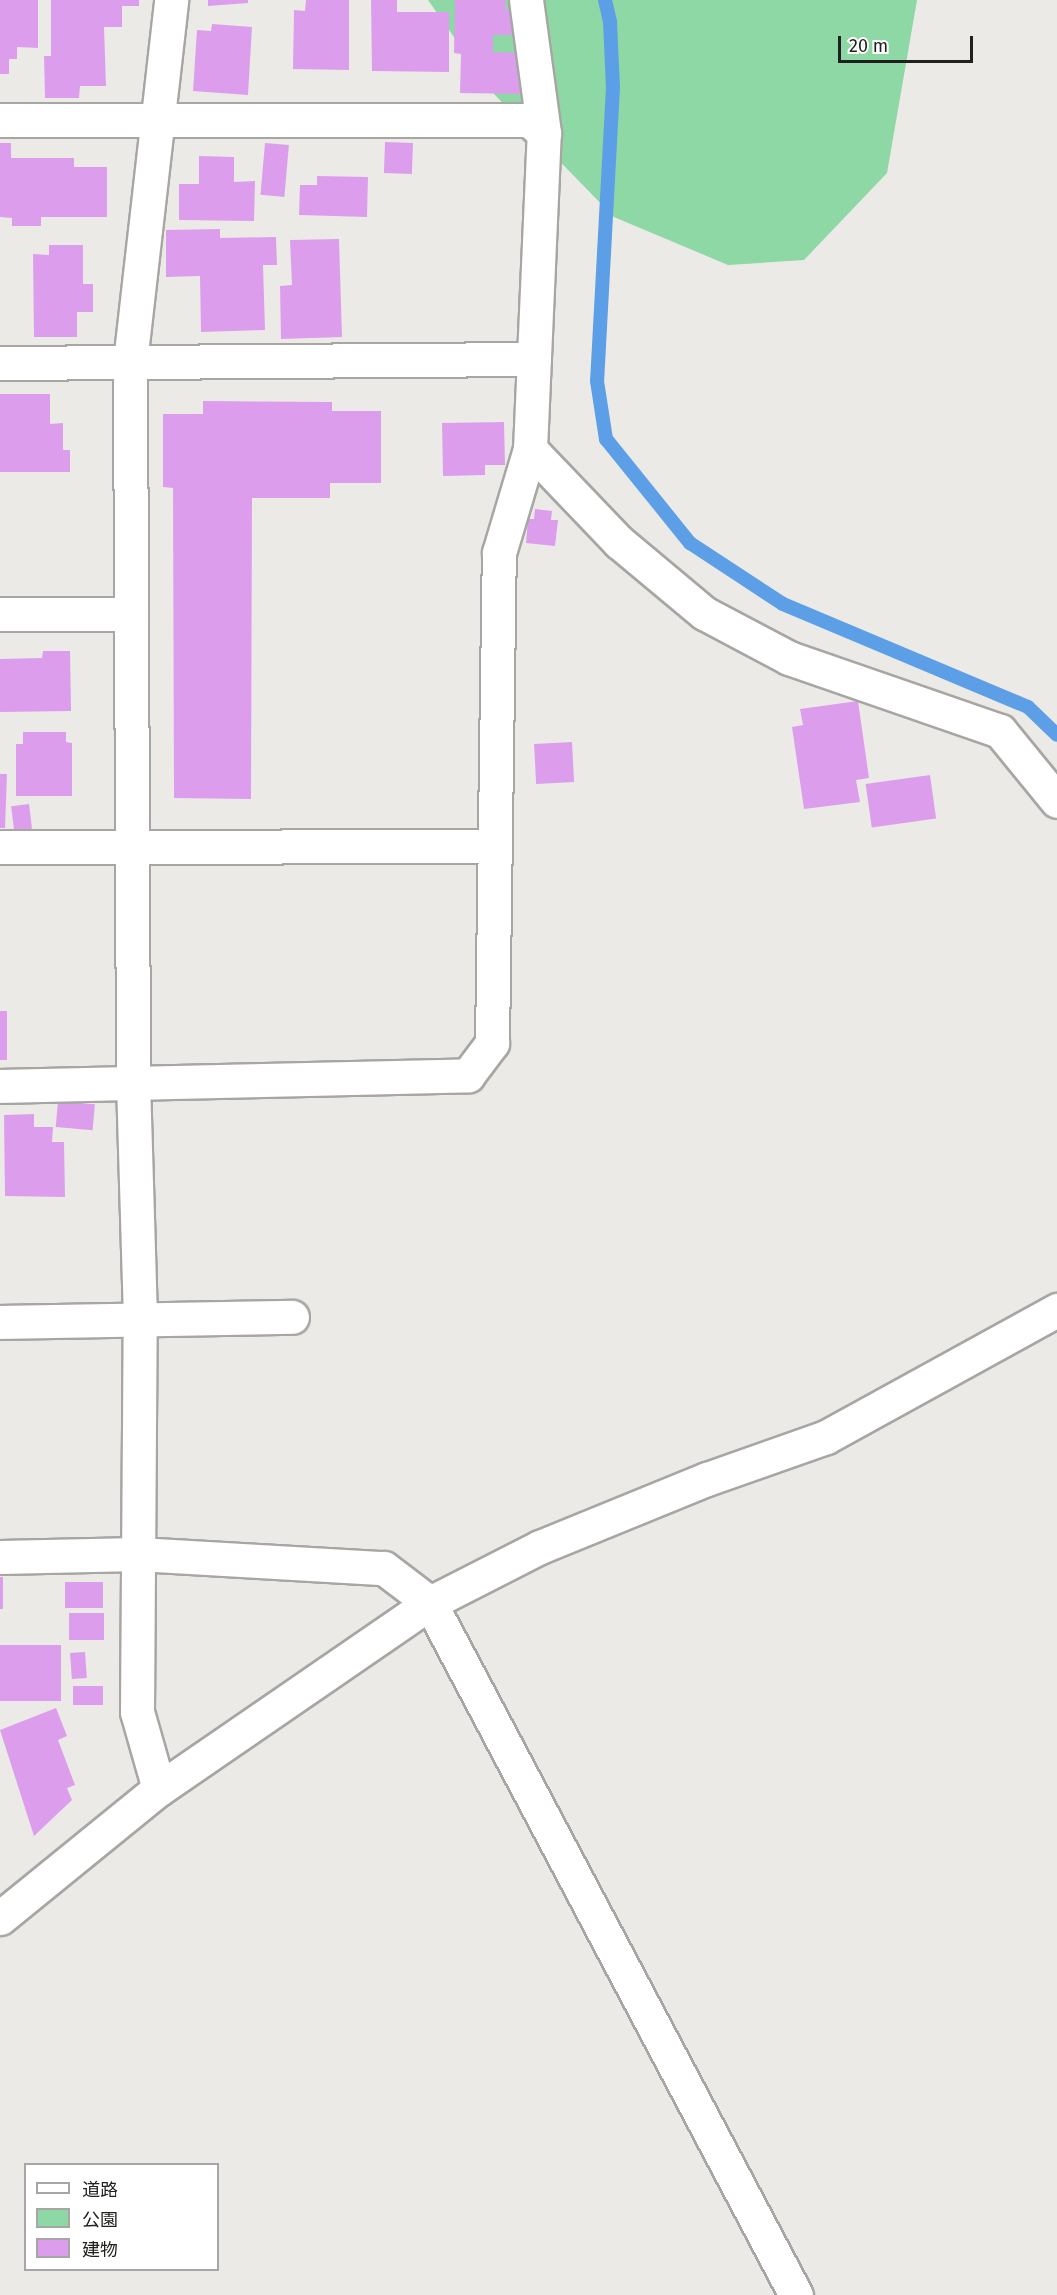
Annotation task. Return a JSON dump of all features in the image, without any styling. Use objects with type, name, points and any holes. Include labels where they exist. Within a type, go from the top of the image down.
[{"type":"street","points":[[159,1789],[137,1712],[140,1318],[133,1083],[130,363],[171,0]]},
{"type":"street","points":[[0,1086],[468,1075],[492,1043],[499,553],[530,448],[544,133],[526,0]]},
{"type":"street","points":[[0,120],[529,120],[544,133]]},
{"type":"street","points":[[0,363],[534,359]]},
{"type":"street","points":[[530,448],[619,542],[704,614],[789,658],[1000,730],[1057,801]]},
{"type":"street","points":[[0,614],[130,614]]},
{"type":"street","points":[[0,847],[495,846]]},
{"type":"street","points":[[0,1918],[159,1789],[430,1604],[540,1547],[707,1479],[826,1437],[1057,1311]]},
{"type":"street","points":[[0,1322],[292,1317]]},
{"type":"street","points":[[0,1557],[138,1554],[384,1568],[430,1604],[796,2295]]},
{"type":"green space","points":[[428,0],[917,0],[887,173],[804,260],[728,265],[614,217],[494,94]]},
{"type":"building","points":[[0,0],[38,0],[38,48],[17,47],[17,59],[9,59],[9,74],[0,74]]},
{"type":"building","points":[[51,0],[139,0],[139,6],[122,6],[122,27],[104,27],[106,86],[80,86],[79,98],[45,98],[44,56],[51,56]]},
{"type":"building","points":[[208,0],[248,0],[248,3],[208,6]]},
{"type":"building","points":[[306,0],[349,0],[349,70],[293,69],[294,10],[305,11]]},
{"type":"building","points":[[371,0],[397,0],[397,12],[449,12],[449,72],[372,71]]},
{"type":"building","points":[[455,0],[506,0],[505,9],[525,10],[525,35],[493,35],[493,52],[522,53],[522,94],[460,93],[461,54],[454,53]]},
{"type":"building","points":[[212,24],[252,27],[248,95],[193,91],[197,30],[211,31]]},
{"type":"building","points":[[385,142],[413,143],[412,174],[384,173]]},
{"type":"building","points":[[0,143],[11,143],[11,158],[74,158],[74,167],[107,167],[107,217],[41,217],[41,226],[12,226],[12,218],[0,217]]},
{"type":"building","points":[[265,143],[289,145],[284,197],[260,195]]},
{"type":"building","points":[[199,156],[234,157],[234,182],[255,181],[254,221],[179,220],[179,184],[199,184]]},
{"type":"building","points":[[317,176],[368,177],[367,217],[299,215],[300,185],[317,185]]},
{"type":"building","points":[[220,229],[220,238],[276,237],[277,265],[263,265],[265,330],[201,332],[200,276],[166,277],[166,230]]},
{"type":"building","points":[[339,239],[342,337],[281,339],[280,286],[292,285],[290,240]]},
{"type":"building","points":[[49,245],[83,245],[83,284],[93,284],[93,312],[77,312],[77,337],[34,337],[33,254],[49,255]]},
{"type":"building","points":[[0,394],[50,394],[50,424],[63,423],[63,450],[70,450],[70,472],[0,472]]},
{"type":"building","points":[[203,401],[332,402],[332,411],[381,411],[381,483],[330,483],[330,498],[252,498],[251,799],[174,798],[173,488],[163,487],[163,414],[203,414]]},
{"type":"building","points":[[504,422],[505,465],[485,465],[485,475],[443,476],[442,423]]},
{"type":"building","points":[[535,509],[552,511],[551,520],[558,520],[555,546],[526,543],[528,519],[534,519]]},
{"type":"building","points":[[43,651],[70,651],[71,711],[0,712],[0,659],[42,658]]},
{"type":"building","points":[[858,701],[869,778],[856,780],[860,802],[804,809],[792,727],[803,725],[800,709]]},
{"type":"building","points":[[23,732],[66,732],[66,742],[72,743],[72,796],[16,796],[16,744],[23,744]]},
{"type":"building","points":[[572,742],[574,782],[536,784],[534,744]]},
{"type":"building","points":[[0,774],[7,774],[5,828],[0,828]]},
{"type":"building","points":[[930,775],[936,819],[872,828],[866,784]]},
{"type":"building","points":[[29,804],[32,829],[14,831],[11,806]]},
{"type":"building","points":[[0,1011],[7,1011],[7,1060],[0,1060]]},
{"type":"building","points":[[58,1101],[95,1104],[93,1130],[56,1127]]},
{"type":"building","points":[[34,1114],[34,1127],[53,1127],[52,1142],[64,1142],[65,1197],[5,1196],[4,1115]]},
{"type":"building","points":[[0,1577],[3,1577],[3,1609],[0,1609]]},
{"type":"building","points":[[65,1582],[103,1582],[103,1608],[65,1608]]},
{"type":"building","points":[[69,1613],[104,1613],[104,1640],[69,1640]]},
{"type":"building","points":[[0,1645],[61,1645],[61,1701],[0,1701]]},
{"type":"building","points":[[85,1652],[87,1678],[72,1679],[70,1653]]},
{"type":"building","points":[[73,1686],[103,1686],[103,1705],[73,1705]]},
{"type":"building","points":[[56,1708],[67,1736],[58,1740],[75,1785],[67,1788],[72,1800],[34,1836],[0,1730]]},
{"type":"waterway","points":[[605,0],[610,22],[613,87],[597,381],[606,439],[690,543],[783,604],[1028,707],[1057,735]]}]
